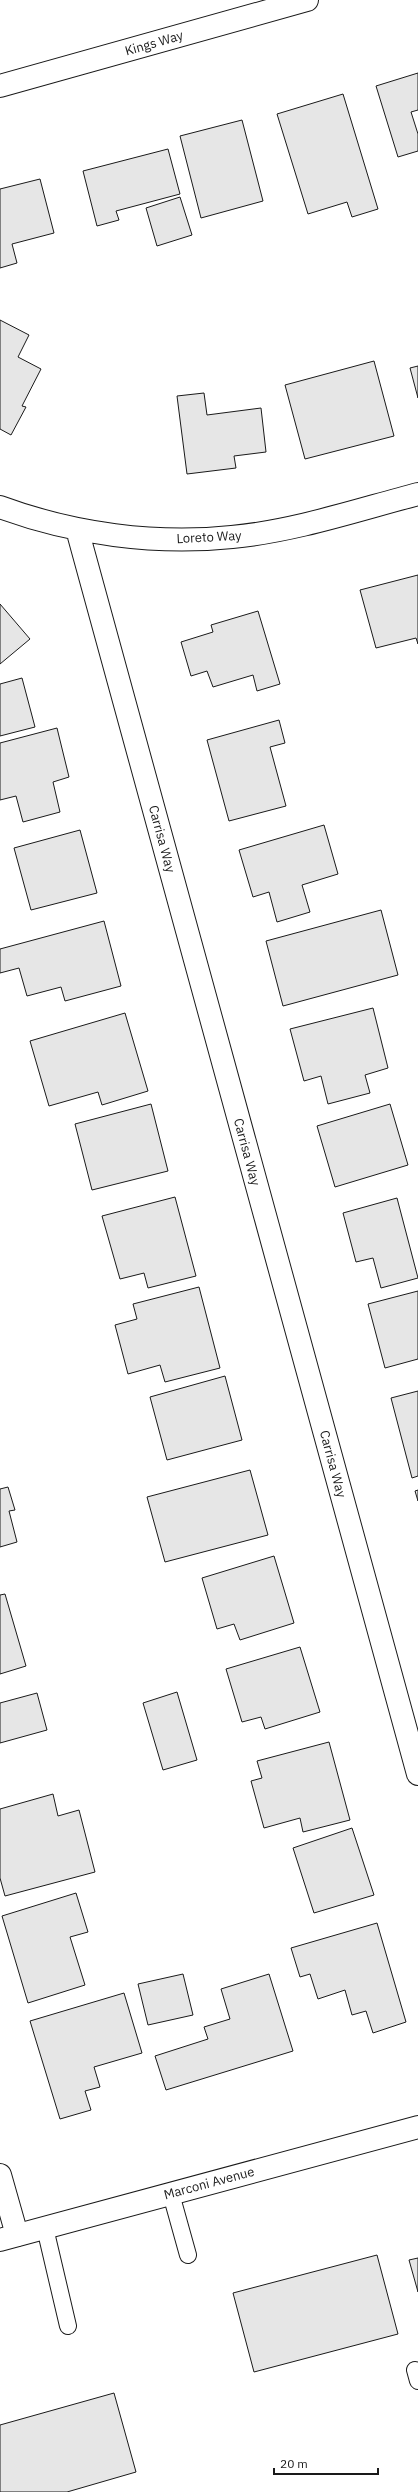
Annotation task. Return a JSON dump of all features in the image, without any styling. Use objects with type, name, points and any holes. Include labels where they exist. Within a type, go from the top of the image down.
[{"type":"street","name":"Kings Way","points":[[0,86],[307,0]]},
{"type":"street","name":"Loreto Way","points":[[0,506],[77,529],[117,536],[179,539],[232,537],[286,528],[418,494]]},
{"type":"street","name":"Carrisa Way","points":[[77,529],[418,1774]]},
{"type":"street","name":"Marconi Avenue","points":[[8,2238],[418,2126]]},
{"type":"street","points":[[0,2175],[8,2238]]},
{"type":"lane","points":[[170,2194],[188,2255]]},
{"type":"lane","points":[[46,2228],[68,2326]]},
{"type":"building","points":[[418,73],[418,110],[411,112],[418,134],[418,151],[398,157],[376,86]]},
{"type":"building","points":[[343,94],[378,209],[352,217],[347,202],[308,214],[277,114]]},
{"type":"building","points":[[242,120],[263,201],[201,218],[180,136]]},
{"type":"building","points":[[168,149],[180,194],[116,211],[119,220],[97,226],[83,171]]},
{"type":"building","points":[[40,179],[54,233],[12,244],[17,263],[0,268],[0,189]]},
{"type":"building","points":[[180,197],[192,235],[157,246],[146,208]]},
{"type":"building","points":[[0,320],[29,335],[18,357],[41,369],[22,406],[26,407],[11,435],[0,429]]},
{"type":"building","points":[[374,361],[394,436],[305,459],[285,385]]},
{"type":"building","points":[[418,366],[418,398],[410,368]]},
{"type":"building","points":[[204,393],[207,415],[261,408],[266,452],[234,456],[236,468],[187,474],[177,396]]},
{"type":"building","points":[[418,575],[418,644],[416,638],[376,648],[360,590]]},
{"type":"building","points":[[0,604],[30,639],[0,664]]},
{"type":"building","points":[[258,611],[280,684],[257,691],[253,675],[213,687],[207,671],[191,676],[181,642],[213,632],[211,625]]},
{"type":"building","points":[[22,678],[35,727],[0,736],[0,684]]},
{"type":"building","points":[[279,720],[285,743],[270,747],[286,806],[229,821],[207,740]]},
{"type":"building","points":[[57,728],[69,777],[53,782],[60,812],[23,822],[16,796],[0,800],[0,743]]},
{"type":"building","points":[[324,825],[338,874],[302,885],[310,912],[277,922],[269,892],[253,897],[239,850]]},
{"type":"building","points":[[80,830],[97,893],[31,910],[14,848]]},
{"type":"building","points":[[381,910],[398,975],[283,1006],[266,941]]},
{"type":"building","points":[[104,921],[121,986],[65,1001],[61,987],[27,996],[19,968],[0,973],[0,949]]},
{"type":"building","points":[[373,1008],[388,1068],[365,1075],[370,1093],[328,1104],[321,1076],[304,1081],[290,1029]]},
{"type":"building","points":[[125,1013],[148,1091],[102,1105],[98,1092],[49,1106],[30,1041]]},
{"type":"building","points":[[151,1104],[168,1171],[92,1190],[75,1124]]},
{"type":"building","points":[[390,1104],[408,1165],[335,1187],[317,1126]]},
{"type":"building","points":[[175,1197],[196,1276],[148,1288],[144,1273],[120,1279],[102,1216]]},
{"type":"building","points":[[397,1198],[418,1278],[381,1288],[373,1258],[356,1262],[343,1213]]},
{"type":"building","points":[[199,1287],[220,1368],[165,1382],[160,1365],[128,1374],[115,1325],[137,1319],[133,1304]]},
{"type":"building","points":[[418,1291],[418,1359],[385,1368],[368,1304]]},
{"type":"building","points":[[225,1376],[242,1440],[167,1460],[150,1397]]},
{"type":"building","points":[[418,1391],[418,1476],[412,1478],[391,1398]]},
{"type":"building","points":[[250,1470],[268,1535],[165,1562],[147,1497]]},
{"type":"building","points":[[8,1487],[15,1510],[9,1511],[17,1542],[0,1547],[0,1489]]},
{"type":"building","points":[[418,1490],[418,1501],[415,1491]]},
{"type":"building","points":[[274,1556],[294,1623],[240,1640],[234,1624],[217,1629],[202,1578]]},
{"type":"building","points":[[5,1594],[26,1666],[0,1674],[0,1595]]},
{"type":"building","points":[[300,1647],[320,1712],[265,1729],[261,1717],[242,1722],[226,1669]]},
{"type":"building","points":[[177,1692],[197,1760],[163,1770],[143,1703]]},
{"type":"building","points":[[37,1693],[47,1730],[0,1743],[0,1703]]},
{"type":"building","points":[[329,1742],[350,1820],[303,1832],[300,1818],[264,1828],[251,1781],[262,1778],[257,1761]]},
{"type":"building","points":[[53,1794],[58,1816],[79,1810],[95,1872],[5,1896],[0,1878],[0,1809]]},
{"type":"building","points":[[352,1828],[374,1895],[314,1913],[293,1848]]},
{"type":"building","points":[[76,1893],[88,1932],[70,1937],[85,1985],[28,2003],[2,1916]]},
{"type":"building","points":[[377,1923],[406,2022],[373,2033],[366,2011],[352,2015],[345,1990],[318,1999],[310,1974],[300,1977],[291,1948]]},
{"type":"building","points":[[183,1974],[193,2015],[148,2025],[138,1984]]},
{"type":"building","points":[[269,1974],[293,2051],[166,2090],[155,2056],[208,2039],[204,2027],[230,2019],[221,1989]]},
{"type":"building","points":[[124,1993],[142,2053],[94,2067],[100,2087],[85,2091],[91,2110],[60,2119],[30,2021]]},
{"type":"building","points":[[377,2255],[398,2334],[254,2372],[233,2293]]},
{"type":"building","points":[[418,2258],[418,2292],[409,2260]]},
{"type":"building","points":[[114,2393],[136,2472],[67,2492],[0,2492],[0,2425]]}]
